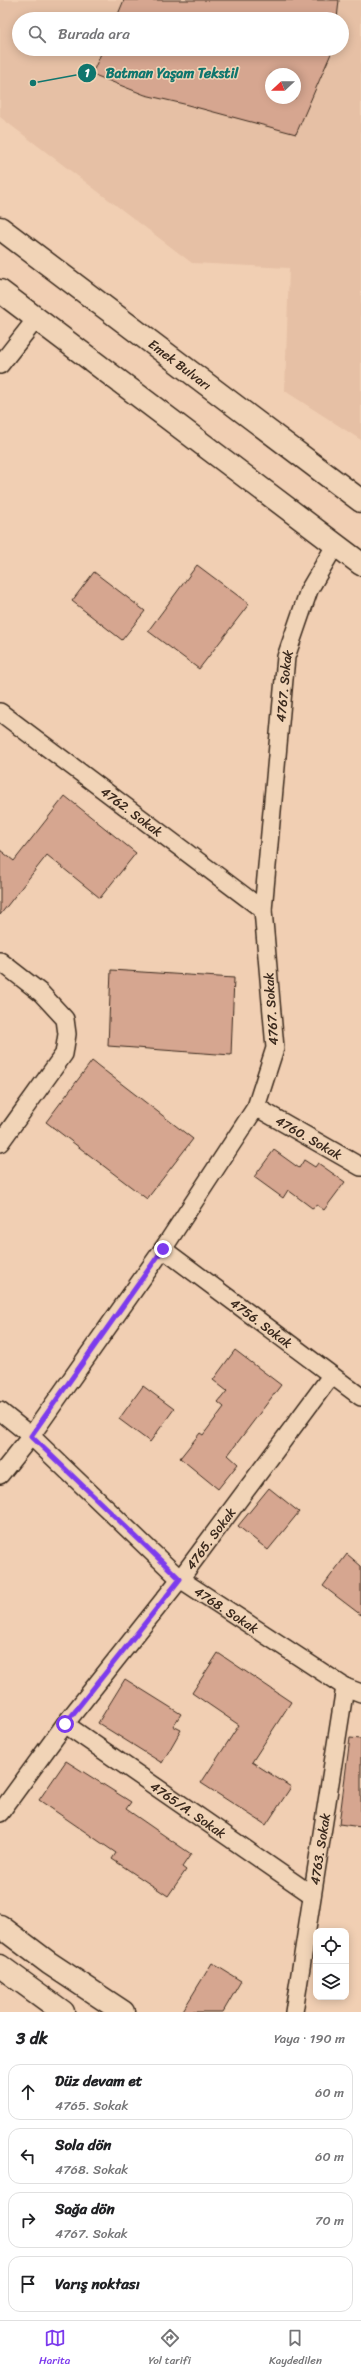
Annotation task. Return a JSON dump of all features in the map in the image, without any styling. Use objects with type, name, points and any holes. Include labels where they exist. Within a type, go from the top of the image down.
[{"type":"main road","name":"Emek Bulvarı","points":[[0,228],[361,501]]},
{"type":"main road","points":[[0,291],[361,564]]},
{"type":"main road","points":[[0,1926],[49,1963],[123,2012]]},
{"type":"main road","points":[[0,1966],[63,2012]]},
{"type":"street","points":[[0,365],[36,319]]},
{"type":"street","name":"4767. Sokak","points":[[0,1475],[31,1436],[163,1249],[256,1107],[275,1048],[263,910],[286,657],[309,590],[336,544]]},
{"type":"street","name":"4762. Sokak","points":[[1,714],[263,910]]},
{"type":"street","points":[[0,961],[41,993],[65,1019],[66,1034],[64,1054],[0,1143]]},
{"type":"street","name":"4760. Sokak","points":[[256,1107],[361,1167]]},
{"type":"street","name":"4756. Sokak","points":[[163,1249],[361,1397]]},
{"type":"street","name":"4765. Sokak","points":[[0,1813],[65,1724],[180,1579],[331,1376]]},
{"type":"street","name":"4768. Sokak","points":[[0,1412],[31,1436],[180,1579],[345,1687],[361,1693]]},
{"type":"street","name":"4763. Sokak","points":[[294,2012],[345,1687]]},
{"type":"street","name":"4765/A. Sokak","points":[[65,1724],[312,1895]]},
{"type":"shaded area","points":[[0,0],[361,0],[361,440],[285,391],[289,268],[192,263],[0,117]]},
{"type":"building","points":[[124,0],[339,0],[338,12],[119,12]]},
{"type":"building","points":[[100,56],[330,56],[296,134],[145,95],[92,74]]},
{"type":"building","points":[[197,565],[249,604],[199,669],[148,631]]},
{"type":"building","points":[[94,572],[145,611],[122,640],[72,601]]},
{"type":"building","points":[[65,796],[136,853],[100,898],[47,855],[0,915],[0,850],[14,861]]},
{"type":"building","points":[[111,970],[234,978],[231,1055],[108,1046]]},
{"type":"building","points":[[92,1061],[193,1139],[147,1199],[46,1122]]},
{"type":"building","points":[[274,1150],[299,1168],[304,1160],[315,1167],[318,1163],[345,1182],[324,1210],[317,1205],[312,1208],[288,1190],[283,1198],[254,1177]]},
{"type":"building","points":[[235,1350],[281,1385],[228,1455],[238,1464],[218,1489],[180,1458],[200,1433],[203,1435],[224,1407],[218,1402],[227,1391],[213,1380]]},
{"type":"building","points":[[143,1386],[174,1409],[150,1442],[119,1419]]},
{"type":"building","points":[[269,1488],[299,1512],[268,1550],[238,1526]]},
{"type":"building","points":[[347,1554],[361,1566],[361,1615],[323,1586]]},
{"type":"building","points":[[218,1653],[291,1702],[252,1762],[291,1787],[266,1825],[201,1783],[239,1725],[192,1693]]},
{"type":"building","points":[[125,1679],[181,1714],[173,1726],[181,1730],[162,1763],[98,1723]]},
{"type":"building","points":[[350,1738],[361,1739],[361,1827],[339,1824]]},
{"type":"building","points":[[66,1761],[131,1802],[126,1809],[191,1854],[182,1867],[186,1870],[168,1896],[112,1859],[116,1853],[39,1800]]},
{"type":"building","points":[[212,1963],[241,1981],[223,2012],[182,2012]]},
{"type":"place","name":"Batman Yaşam Tekstil","points":[[33,83]]},
{"type":"route","points":[[65,1724],[180,1579],[31,1436],[163,1249]]}]
